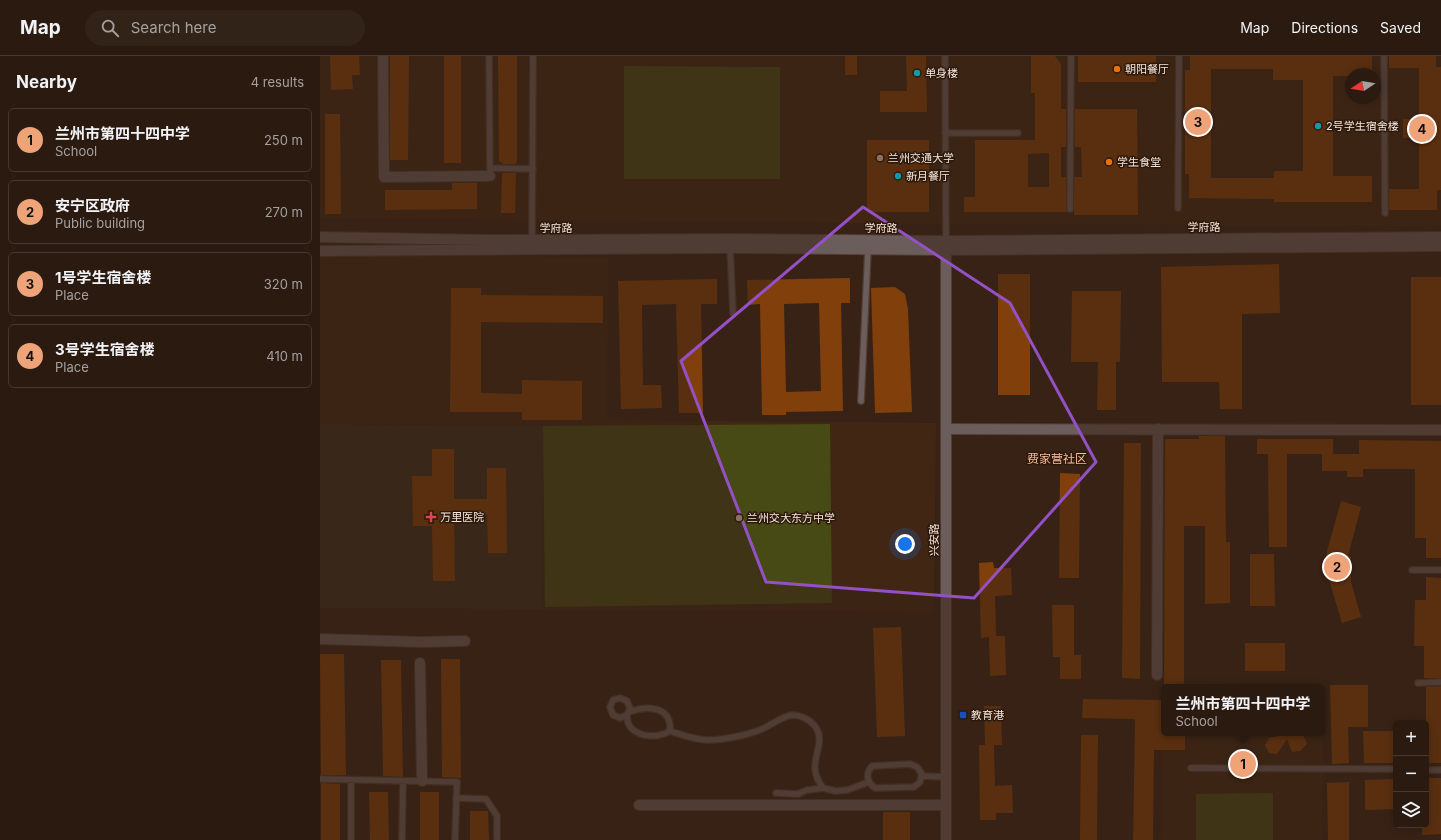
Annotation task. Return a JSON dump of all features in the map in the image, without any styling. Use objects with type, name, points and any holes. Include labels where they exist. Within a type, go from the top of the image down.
[{"type":"street","points":[[383,56],[384,177],[490,172]]},
{"type":"street","name":"学府路","points":[[320,237],[946,246],[1441,246]]},
{"type":"street","name":"学府路","points":[[320,251],[730,243],[868,249],[946,246],[1441,237]]},
{"type":"street","name":"兴安路","points":[[946,246],[946,840]]},
{"type":"street","points":[[946,429],[1441,430]]},
{"type":"street","points":[[1157,675],[1158,429]]},
{"type":"street","points":[[320,639],[421,642],[465,640]]},
{"type":"street","points":[[420,663],[422,781]]},
{"type":"street","points":[[639,805],[946,805]]},
{"type":"lane","points":[[489,56],[490,172],[533,169]]},
{"type":"lane","points":[[532,240],[533,56]]},
{"type":"lane","points":[[944,56],[946,246]]},
{"type":"lane","points":[[1070,209],[1071,56]]},
{"type":"lane","points":[[1178,208],[1179,56]]},
{"type":"lane","points":[[1384,56],[1385,213]]},
{"type":"lane","points":[[945,133],[1018,133]]},
{"type":"lane","points":[[730,243],[733,313]]},
{"type":"lane","points":[[861,401],[868,249]]},
{"type":"lane","points":[[1412,570],[1440,570]]},
{"type":"lane","points":[[1418,683],[1441,682]]},
{"type":"lane","points":[[639,708],[650,708],[664,713],[669,719],[670,731],[664,735],[652,737],[636,732],[630,726],[628,713],[639,708]]},
{"type":"lane","points":[[670,731],[688,738],[708,740],[761,730],[785,717],[792,715],[800,716],[807,719],[814,725],[818,732],[820,741],[819,750],[815,759],[815,769],[823,788]]},
{"type":"lane","points":[[914,765],[920,770],[922,776],[920,782],[914,788],[875,788],[869,782],[868,773],[872,766],[914,765]]},
{"type":"lane","points":[[1191,768],[1393,769]]},
{"type":"lane","points":[[1429,770],[1441,770]]},
{"type":"lane","points":[[922,776],[946,777]]},
{"type":"lane","points":[[320,780],[457,782],[455,840]]},
{"type":"lane","points":[[351,780],[351,840]]},
{"type":"lane","points":[[402,840],[403,781]]},
{"type":"lane","points":[[776,793],[798,794],[807,790],[823,788],[835,791],[847,790],[869,782]]},
{"type":"lane","points":[[456,798],[486,799],[497,816],[497,840]]},
{"type":"highlighted area","points":[[863,207],[1010,303],[1096,462],[974,598],[766,582],[681,361]]},
{"type":"shaded area","name":"兰州交通大学","points":[[320,56],[1441,56],[1441,226],[936,224],[320,218]]},
{"type":"shaded area","name":"兰州交大东方中学","points":[[320,255],[608,257],[607,420],[936,423],[934,612],[542,609],[543,426],[320,424]]},
{"type":"shaded area","name":"万里医院","points":[[320,424],[543,426],[542,609],[320,608]]},
{"type":"shaded area","points":[[1164,682],[1251,684],[1164,684]]},
{"type":"shaded area","points":[[1163,736],[1323,736],[1322,840],[1161,840]]},
{"type":"green space","points":[[624,66],[780,67],[780,179],[624,179]]},
{"type":"green space","points":[[830,424],[832,603],[545,607],[543,426]]},
{"type":"green space","points":[[1273,793],[1273,840],[1196,840],[1196,794]]},
{"type":"building","points":[[330,56],[359,56],[360,75],[352,75],[353,89],[331,90]]},
{"type":"building","points":[[390,56],[409,56],[408,160],[390,160]]},
{"type":"building","points":[[444,56],[461,56],[461,163],[444,163]]},
{"type":"building","points":[[498,56],[517,56],[516,164],[502,164],[502,162],[499,162]]},
{"type":"building","points":[[845,56],[857,56],[857,75],[845,75]]},
{"type":"building","name":"单身楼","points":[[906,56],[926,56],[927,112],[880,112],[880,91],[907,91]]},
{"type":"building","points":[[1031,56],[1055,56],[1061,64],[1061,109],[1066,109],[1066,147],[1061,147],[1061,177],[1066,177],[1067,212],[964,212],[964,197],[975,197],[975,140],[1035,140],[1035,93],[1031,93]],"holes":[[[1049,153],[1049,187],[1028,187],[1028,154]]]},
{"type":"building","name":"朝阳餐厅","points":[[1078,56],[1156,56],[1156,82],[1078,82]]},
{"type":"building","points":[[1190,56],[1372,56],[1372,68],[1345,68],[1345,76],[1333,76],[1333,176],[1372,176],[1372,202],[1274,202],[1274,199],[1189,198],[1189,174],[1185,174],[1185,70],[1190,70]],"holes":[[[1211,69],[1273,69],[1273,80],[1303,80],[1303,171],[1274,171],[1274,178],[1211,178]]]},
{"type":"building","points":[[1389,56],[1436,56],[1436,67],[1441,67],[1441,190],[1437,190],[1437,210],[1389,210],[1389,189],[1419,189],[1419,138],[1403,138],[1403,119],[1419,119],[1419,68],[1389,68]]},
{"type":"building","name":"学生食堂","points":[[1075,109],[1137,109],[1138,215],[1074,215],[1074,177],[1082,177],[1081,147],[1075,147]]},
{"type":"building","points":[[325,114],[340,114],[341,214],[325,214]]},
{"type":"building","name":"新月餐厅","points":[[867,140],[929,140],[929,212],[867,212]]},
{"type":"building","points":[[502,173],[516,173],[515,213],[501,213]]},
{"type":"building","points":[[452,183],[477,183],[477,209],[385,210],[385,190],[452,190]]},
{"type":"building","points":[[1279,264],[1280,313],[1242,314],[1242,409],[1220,409],[1219,382],[1162,382],[1161,267]]},
{"type":"building","points":[[998,274],[1030,274],[1030,395],[998,395]]},
{"type":"building","points":[[1411,277],[1441,277],[1441,405],[1411,405]]},
{"type":"building","points":[[850,278],[850,303],[841,303],[843,411],[786,412],[786,415],[762,415],[760,304],[748,305],[747,280]],"holes":[[[819,303],[821,391],[786,392],[784,304]]]},
{"type":"building","points":[[717,279],[717,304],[701,304],[703,413],[679,413],[676,304],[642,305],[643,385],[661,385],[662,408],[621,409],[618,281]]},
{"type":"building","points":[[895,287],[905,294],[908,309],[912,412],[875,413],[871,288]]},
{"type":"building","points":[[451,288],[481,288],[481,295],[603,296],[603,323],[481,322],[481,393],[522,394],[522,380],[582,381],[582,420],[522,420],[522,412],[450,412]]},
{"type":"building","points":[[1072,291],[1121,291],[1120,362],[1116,362],[1116,410],[1097,410],[1098,362],[1071,362]]},
{"type":"building","points":[[1199,436],[1225,436],[1226,542],[1230,542],[1230,603],[1205,604],[1205,526],[1184,526],[1184,684],[1164,684],[1165,439],[1199,439]]},
{"type":"building","points":[[1257,439],[1333,439],[1333,454],[1359,454],[1359,440],[1441,441],[1441,558],[1426,558],[1426,538],[1415,538],[1415,469],[1363,469],[1363,477],[1347,477],[1347,471],[1322,471],[1322,454],[1287,454],[1287,547],[1269,547],[1268,454],[1257,454]]},
{"type":"building","points":[[1124,443],[1141,443],[1140,679],[1122,678]]},
{"type":"building","points":[[432,449],[454,449],[454,499],[487,499],[487,468],[506,468],[507,553],[488,553],[487,514],[454,514],[455,581],[433,581],[432,526],[413,526],[412,476],[432,476]]},
{"type":"building","points":[[1060,473],[1080,474],[1079,578],[1059,578]]},
{"type":"building","points":[[1341,501],[1361,507],[1348,556],[1351,556],[1351,582],[1361,617],[1342,623],[1329,580],[1325,579],[1326,555]]},
{"type":"building","points":[[1250,554],[1274,554],[1275,606],[1250,606]]},
{"type":"building","points":[[993,562],[994,568],[1011,568],[1012,595],[995,596],[996,636],[1005,636],[1006,675],[990,676],[989,637],[981,638],[979,563]]},
{"type":"building","points":[[1426,577],[1441,578],[1441,678],[1424,678],[1424,646],[1414,646],[1415,600],[1426,600]]},
{"type":"building","points":[[1052,605],[1074,605],[1074,655],[1081,655],[1081,679],[1060,679],[1060,657],[1053,657]]},
{"type":"building","points":[[901,627],[905,736],[877,737],[873,628]]},
{"type":"building","points":[[1245,643],[1285,643],[1285,671],[1245,671]]},
{"type":"building","points":[[320,654],[344,654],[346,775],[321,775]]},
{"type":"building","points":[[441,659],[460,659],[461,778],[442,777]]},
{"type":"building","points":[[381,660],[401,660],[403,777],[383,776]]},
{"type":"building","points":[[1330,685],[1368,685],[1368,727],[1348,727],[1349,763],[1332,764]]},
{"type":"building","points":[[1441,686],[1441,763],[1429,763],[1429,720],[1426,720],[1426,687]]},
{"type":"building","points":[[1083,699],[1161,700],[1161,736],[1185,736],[1185,750],[1154,750],[1153,840],[1133,840],[1135,719],[1082,718]]},
{"type":"building","points":[[984,706],[1001,706],[1002,745],[994,745],[995,786],[1012,785],[1013,813],[996,813],[996,820],[980,820],[979,745],[985,745]]},
{"type":"building","points":[[1363,731],[1393,731],[1393,763],[1364,763]]},
{"type":"building","points":[[1081,735],[1098,735],[1097,840],[1080,840]]},
{"type":"building","points":[[1303,736],[1307,744],[1300,751],[1292,752],[1287,739],[1277,754],[1269,753],[1265,745],[1270,737]]},
{"type":"building","points":[[1429,778],[1441,778],[1441,834],[1422,835],[1422,828],[1429,828]]},
{"type":"building","points":[[1393,779],[1393,809],[1365,810],[1365,780]]},
{"type":"building","points":[[1349,782],[1349,840],[1328,840],[1327,783]]},
{"type":"building","points":[[321,783],[340,784],[340,840],[321,840]]},
{"type":"building","points":[[369,792],[388,792],[389,840],[370,840]]},
{"type":"building","points":[[420,792],[439,792],[439,840],[420,840]]},
{"type":"building","points":[[470,811],[488,811],[489,840],[470,840]]},
{"type":"building","points":[[883,812],[910,812],[910,840],[883,840]]},
{"type":"place","name":"朝阳餐厅","points":[[1117,69]]},
{"type":"place","name":"单身楼","points":[[917,73]]},
{"type":"place","name":"1号学生宿舍楼","points":[[1198,122]]},
{"type":"place","name":"2号学生宿舍楼","points":[[1318,126]]},
{"type":"place","name":"3号学生宿舍楼","points":[[1422,129]]},
{"type":"place","name":"兰州交通大学","points":[[880,158]]},
{"type":"place","name":"学生食堂","points":[[1109,162]]},
{"type":"place","name":"新月餐厅","points":[[898,176]]},
{"type":"place","name":"万里医院","points":[[431,517]]},
{"type":"place","name":"兰州交大东方中学","points":[[739,518]]},
{"type":"place","name":"安宁区政府","points":[[1337,567]]},
{"type":"place","name":"教育港","points":[[963,715]]},
{"type":"place","name":"兰州市第四十四中学","points":[[1243,764]]},
{"type":"district","name":"费家营社区","points":[[1057,459]]}]
